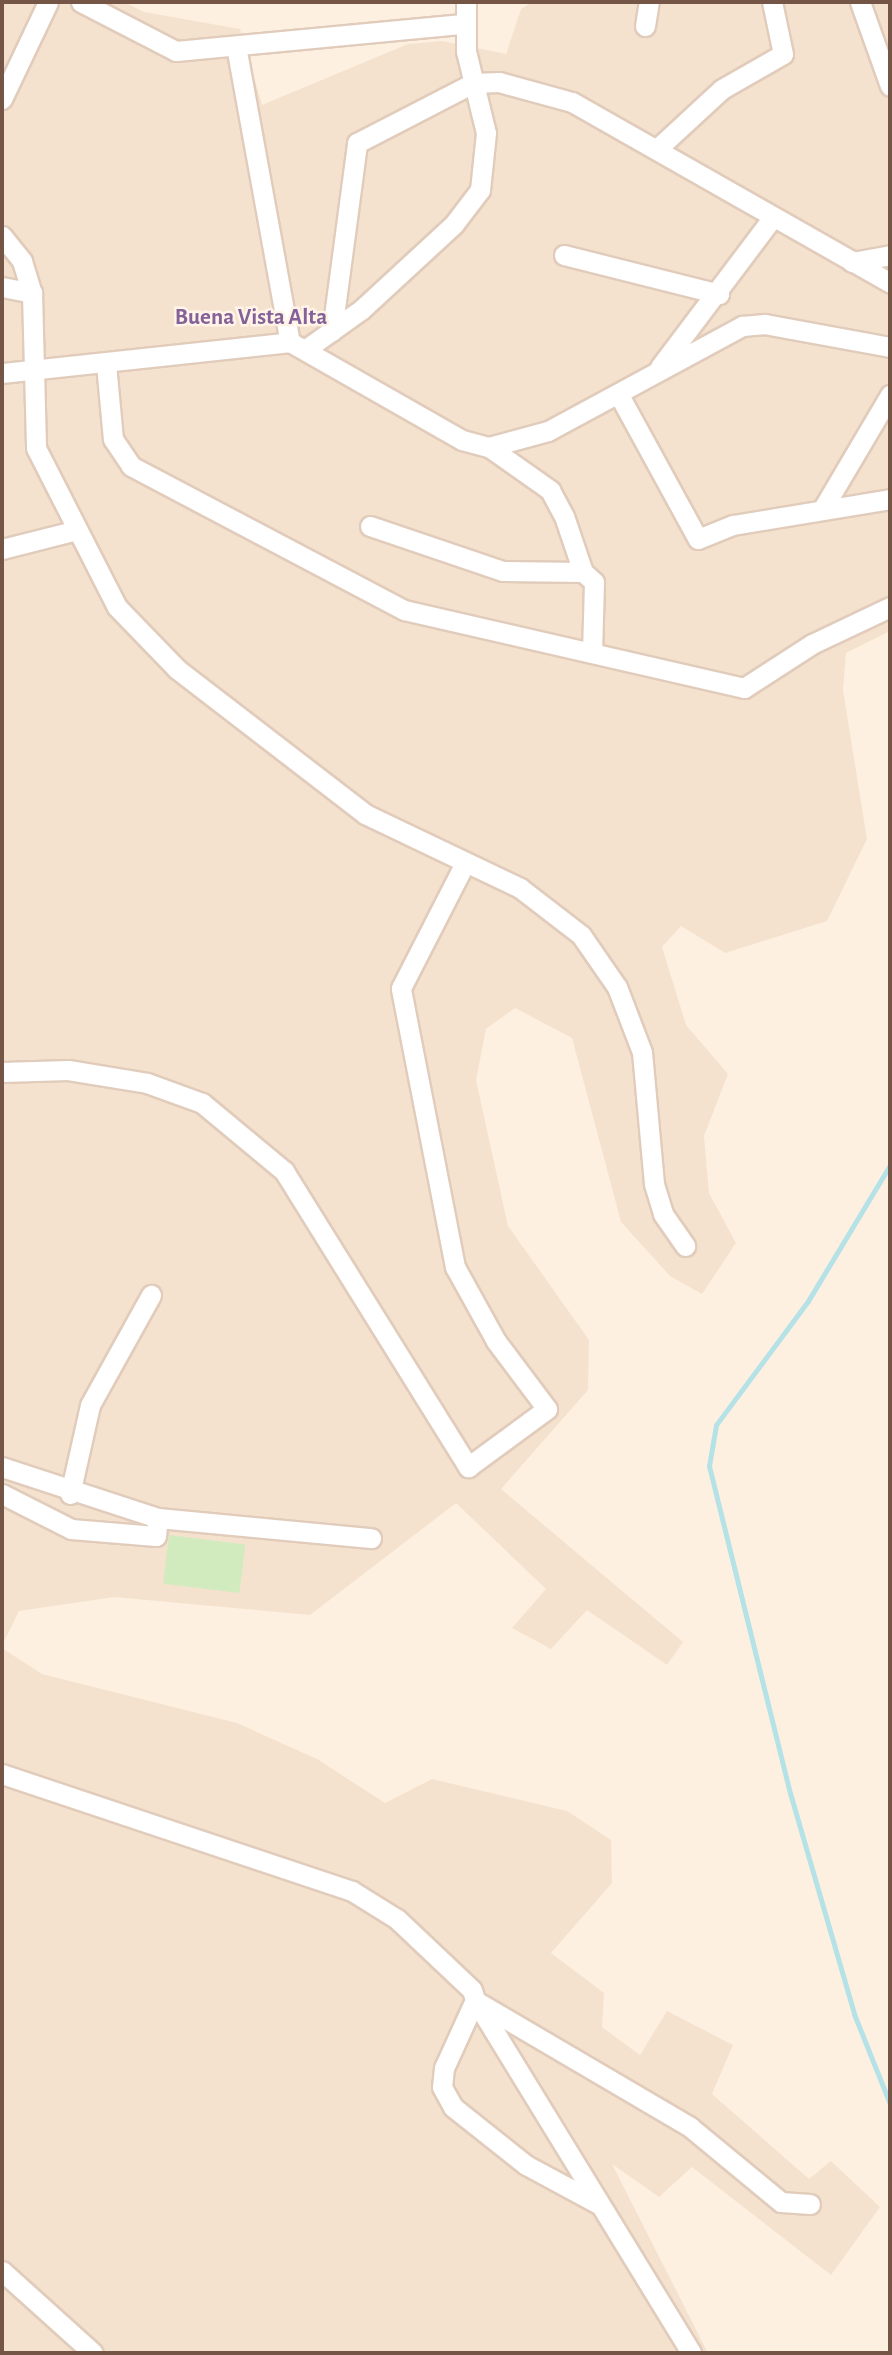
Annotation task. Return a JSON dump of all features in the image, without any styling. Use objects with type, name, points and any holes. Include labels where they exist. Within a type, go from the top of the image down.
[{"type":"street","points":[[2,99],[48,2]]},
{"type":"street","points":[[81,2],[163,48],[236,46],[463,24]]},
{"type":"street","points":[[2,373],[298,346],[332,331],[454,224],[480,190],[487,152],[463,24],[466,2]]},
{"type":"street","points":[[645,26],[649,2]]},
{"type":"street","points":[[658,148],[722,89],[783,54],[772,2]]},
{"type":"street","points":[[860,2],[890,86]]},
{"type":"street","points":[[236,46],[298,346],[462,440],[489,447],[550,490],[583,572],[594,582],[592,653]]},
{"type":"street","points":[[332,331],[357,143],[473,83],[499,82],[572,102],[658,148],[890,283]]},
{"type":"street","points":[[653,376],[719,294],[773,217]]},
{"type":"street","points":[[2,236],[22,261],[32,293],[36,448],[77,530],[142,639],[365,814],[464,865],[520,888],[559,915],[617,987],[649,1082],[654,1184],[663,1214],[685,1246]]},
{"type":"street","points":[[564,255],[719,294]]},
{"type":"street","points":[[852,262],[890,255]]},
{"type":"street","points":[[2,287],[32,293]]},
{"type":"street","points":[[489,447],[548,431],[743,326],[765,324],[890,347]]},
{"type":"street","points":[[106,364],[113,439],[139,473],[386,603],[744,688],[812,644],[890,607]]},
{"type":"street","points":[[619,395],[698,538],[733,525],[890,499]]},
{"type":"street","points":[[822,510],[890,395]]},
{"type":"street","points":[[370,526],[503,571],[583,572]]},
{"type":"street","points":[[2,549],[77,530]]},
{"type":"street","points":[[2,1072],[68,1070],[147,1083],[202,1103],[284,1171],[468,1467],[547,1409],[496,1341],[455,1267],[401,988],[464,865]]},
{"type":"street","points":[[70,1494],[90,1405],[151,1295]]},
{"type":"street","points":[[2,1467],[70,1494],[158,1518],[371,1538]]},
{"type":"street","points":[[2,1494],[71,1529],[156,1536],[158,1518]]},
{"type":"street","points":[[2,1774],[352,1891],[397,1919],[472,1990],[475,2000],[597,2203],[691,2353]]},
{"type":"street","points":[[475,2000],[444,2068],[442,2087],[453,2107],[526,2165],[597,2203]]},
{"type":"street","points":[[475,2000],[690,2127],[781,2202],[810,2204]]},
{"type":"street","points":[[2,2271],[93,2353]]},
{"type":"shaded area","points":[[2,2],[124,2],[144,12],[240,29],[262,105],[408,44],[442,41],[506,54],[521,9],[532,2],[890,2],[890,631],[846,653],[843,690],[867,839],[827,921],[725,953],[681,926],[662,947],[686,1025],[728,1074],[704,1136],[709,1193],[736,1243],[702,1294],[670,1276],[621,1222],[572,1038],[515,1008],[486,1029],[476,1080],[508,1226],[589,1340],[588,1390],[501,1489],[683,1642],[667,1665],[587,1610],[551,1649],[512,1628],[546,1589],[456,1503],[310,1615],[114,1597],[19,1611],[2,1646]]},
{"type":"shaded area","points":[[2,1648],[42,1674],[237,1723],[317,1759],[385,1803],[432,1779],[567,1811],[611,1840],[612,1883],[551,1953],[604,1993],[602,2027],[640,2055],[667,2011],[733,2045],[712,2094],[809,2179],[831,2161],[880,2207],[831,2275],[692,2167],[659,2197],[612,2164],[708,2353],[2,2353]]},
{"type":"green space","points":[[169,1535],[245,1544],[239,1593],[163,1584]]},
{"type":"waterway","points":[[890,1165],[808,1301],[716,1425],[709,1466],[790,1793],[854,2014],[890,2104]]},
{"type":"district","name":"Buena Vista Alta","points":[[251,318]]}]
